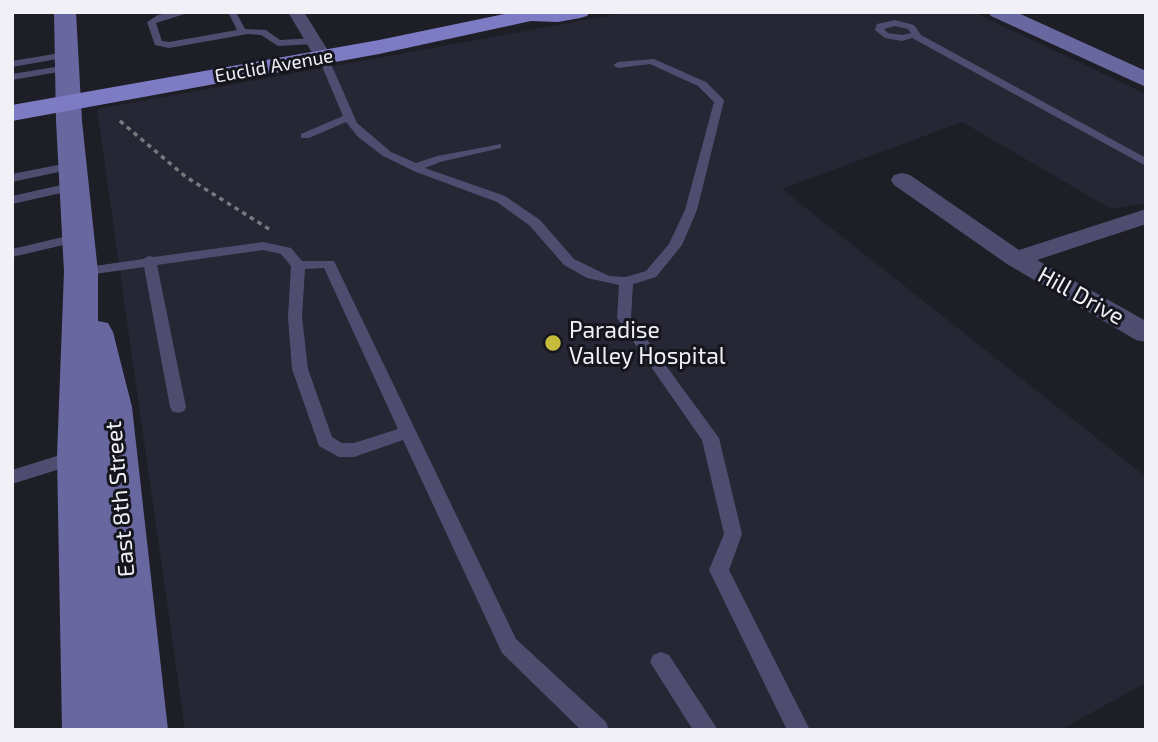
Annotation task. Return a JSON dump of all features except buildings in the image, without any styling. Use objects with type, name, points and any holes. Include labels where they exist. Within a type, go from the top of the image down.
[{"type":"main road","name":"East 8th Street","points":[[65,12],[68,102],[81,254],[78,456],[90,730]]},
{"type":"main road","name":"Euclid Avenue","points":[[12,113],[318,49],[537,13],[558,16],[580,12]]},
{"type":"main road","points":[[998,12],[1146,80]]},
{"type":"main road","name":"East 8th Street","points":[[81,254],[112,407],[140,730]]},
{"type":"street","points":[[296,12],[318,49]]},
{"type":"street","name":"Hill Drive","points":[[902,180],[1016,259],[1146,333]]},
{"type":"street","name":"Hill Drive","points":[[1016,259],[1146,216]]},
{"type":"lane","points":[[187,12],[161,17],[151,22],[158,43],[169,45],[242,32],[263,32],[278,43],[318,49],[349,117],[362,135],[387,154],[415,168],[501,199],[536,223],[569,262],[592,275],[626,281],[651,274],[675,245],[691,209],[719,101],[702,84],[651,61],[618,65]]},
{"type":"lane","points":[[232,12],[242,32]]},
{"type":"lane","points":[[1036,103],[983,82],[902,38],[885,35],[878,28],[889,23],[913,32],[1146,163]]},
{"type":"lane","points":[[902,38],[924,24]]},
{"type":"lane","points":[[12,64],[66,62]]},
{"type":"lane","points":[[12,77],[66,62]]},
{"type":"lane","points":[[305,136],[349,117]]},
{"type":"lane","points":[[415,168],[437,159],[497,146]]},
{"type":"lane","points":[[12,178],[74,176]]},
{"type":"lane","points":[[12,200],[74,176]]},
{"type":"lane","points":[[12,253],[81,254],[149,260],[263,246],[286,251],[298,265],[295,317],[300,369],[325,441],[338,450],[354,450],[408,432]]},
{"type":"lane","points":[[149,260],[178,407]]},
{"type":"lane","points":[[298,265],[329,264],[509,646],[598,730]]},
{"type":"lane","points":[[626,281],[624,318],[710,438],[733,534],[719,570],[799,730]]},
{"type":"lane","points":[[12,477],[78,456]]},
{"type":"lane","points":[[661,662],[707,730]]},
{"type":"path","points":[[120,121],[186,177],[270,230]]},
{"type":"shaded area","name":"Paradise Valley Hospital","points":[[630,12],[973,12],[1146,94],[1146,203],[1111,209],[962,122],[782,189],[1146,477],[1146,683],[1060,730],[185,730],[97,109]]},
{"type":"place","name":"Paradise Valley Hospital","points":[[553,343]]}]
